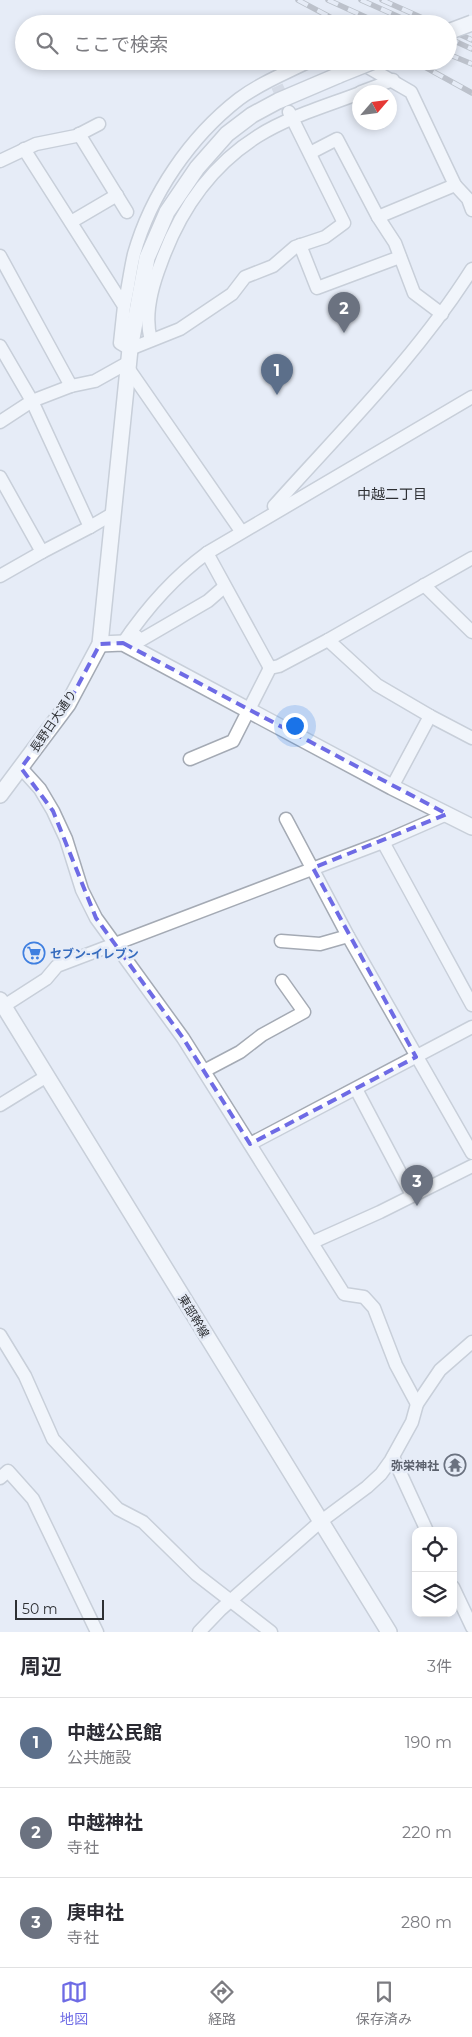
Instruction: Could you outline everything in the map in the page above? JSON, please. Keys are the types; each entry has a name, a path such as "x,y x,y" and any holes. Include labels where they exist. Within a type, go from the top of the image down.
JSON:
{"street":[{"path":"457,29 472,23"},
{"path":"241,532 129,360 120,342 124,306 135,253 151,212 178,163 215,121 240,99 295,70"},
{"path":"224,587 208,601 141,640 127,638 100,644 129,360 147,258 167,212 197,168 227,134 252,115 278,101 352,70"},
{"path":"374,70 411,92 455,185 468,199 472,210"},
{"path":"380,85 393,80"},
{"path":"151,340 148,328 153,287 164,254 181,214 201,186 233,154 259,135 291,116 352,96"},
{"path":"0,422 32,400 71,386 95,381 129,360 151,340 180,329 232,294 245,277 273,266 295,247 326,237 344,223 291,116"},
{"path":"0,161 36,144 79,134 100,124"},
{"path":"79,134 127,212"},
{"path":"310,153 337,139 378,217 395,243 414,293 442,314"},
{"path":"24,149 124,306"},
{"path":"378,217 455,185"},
{"path":"71,222 117,195"},
{"path":"300,245 317,288 400,257"},
{"path":"0,256 71,386"},
{"path":"274,506 418,346 472,269"},
{"path":"0,346 32,400 90,527"},
{"path":"127,638 144,612 191,565 207,552 472,397"},
{"path":"0,477 42,552"},
{"path":"0,576 114,513"},
{"path":"207,552 224,587 228,589 270,668"},
{"path":"190,759 233,740 270,668 278,666 328,640 472,558"},
{"path":"424,585 472,632"},
{"path":"127,638 249,710 392,787 472,827"},
{"path":"328,640 377,685 472,738"},
{"name":"長野日大通り","path":"0,794 68,704 100,644"},
{"path":"392,787 430,716"},
{"path":"21,768 40,789 53,811 66,839 82,890 96,918 183,1038 344,1294 364,1297 374,1308 396,1365 416,1404"},
{"path":"2,1003 46,979 56,966 115,942 383,842 447,814"},
{"path":"286,819 348,936 472,1153"},
{"path":"383,842 472,1005"},
{"path":"281,941 320,944 348,936"},
{"path":"204,1071 216,1066 262,1035 304,1012 282,980"},
{"name":"東部幹線","path":"2,1003 389,1632"},
{"path":"250,1144 472,1027"},
{"path":"0,1105 47,1076"},
{"path":"356,1089 412,1195"},
{"path":"313,1242 472,1166"},
{"path":"0,1335 24,1376 53,1439 118,1509 143,1522 196,1574 272,1632"},
{"path":"199,1632 320,1522 367,1487 381,1474 393,1457 412,1422 416,1404 440,1370 472,1342"},
{"path":"393,1457 425,1527"},
{"path":"0,1478 8,1472 33,1499 97,1632"},
{"path":"457,1595 472,1627"}],"highlighted area":[{"path":"123,643 447,814 313,868 416,1057 250,1144 183,1038 96,918 53,811 21,768 68,704 100,644"}],"tunnel":[{"path":"277,86 289,112"}],"railway":[{"path":"298,0 326,15"},
{"path":"328,0 361,15"},
{"path":"361,0 395,15"},
{"path":"382,0 416,15"},
{"path":"457,33 472,40"},
{"path":"457,42 472,49"},
{"path":"457,58 472,64"},
{"path":"430,70 472,93"}],"place":[{"name":"中越神社","path":"344,333"},
{"name":"中越公民館","path":"277,395"},
{"name":"セブン-イレブン","path":"34,953"},
{"name":"庚申社","path":"417,1206"},
{"name":"弥栄神社","path":"455,1465"}],"district":[{"name":"中越二丁目","path":"392,494"}]}
